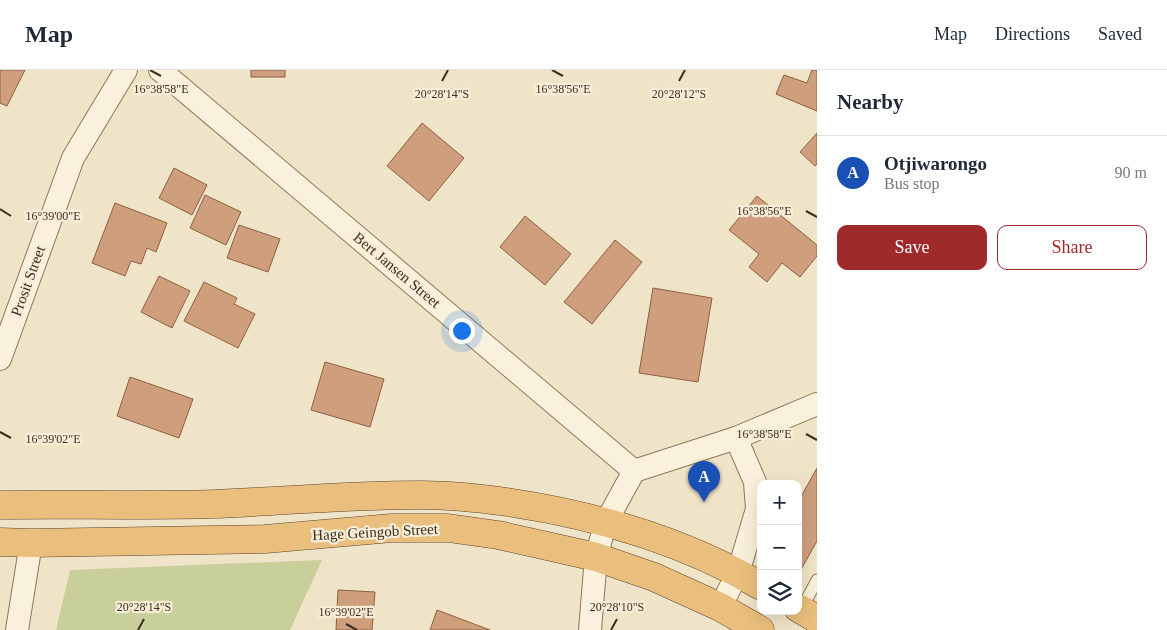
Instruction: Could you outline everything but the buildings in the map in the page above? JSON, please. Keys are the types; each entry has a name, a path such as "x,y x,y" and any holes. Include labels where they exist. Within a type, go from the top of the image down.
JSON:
{"highway":[{"path":"0,505 212,504 422,495 473,497 545,508 606,522 694,553 750,580"},
{"name":"Hage Geingob Street","path":"0,542 265,539 392,528 448,528 498,535 596,557 654,577 720,607 760,630"}],"street":[{"name":"Prosit Street","path":"0,359 73,158 126,70"},
{"name":"Bert Jansen Street","path":"160,70 634,471"},
{"path":"590,630 596,557 606,522 634,471 736,438 817,404"},
{"path":"720,607 750,580 757,509 755,482 736,438"},
{"path":"17,630 31,543"}],"lane":[{"path":"806,612 817,580"}],"green space":[{"path":"322,560 290,630 56,630 70,570"}],"place":[{"name":"Otjiwarongo","path":"704,502"}]}
